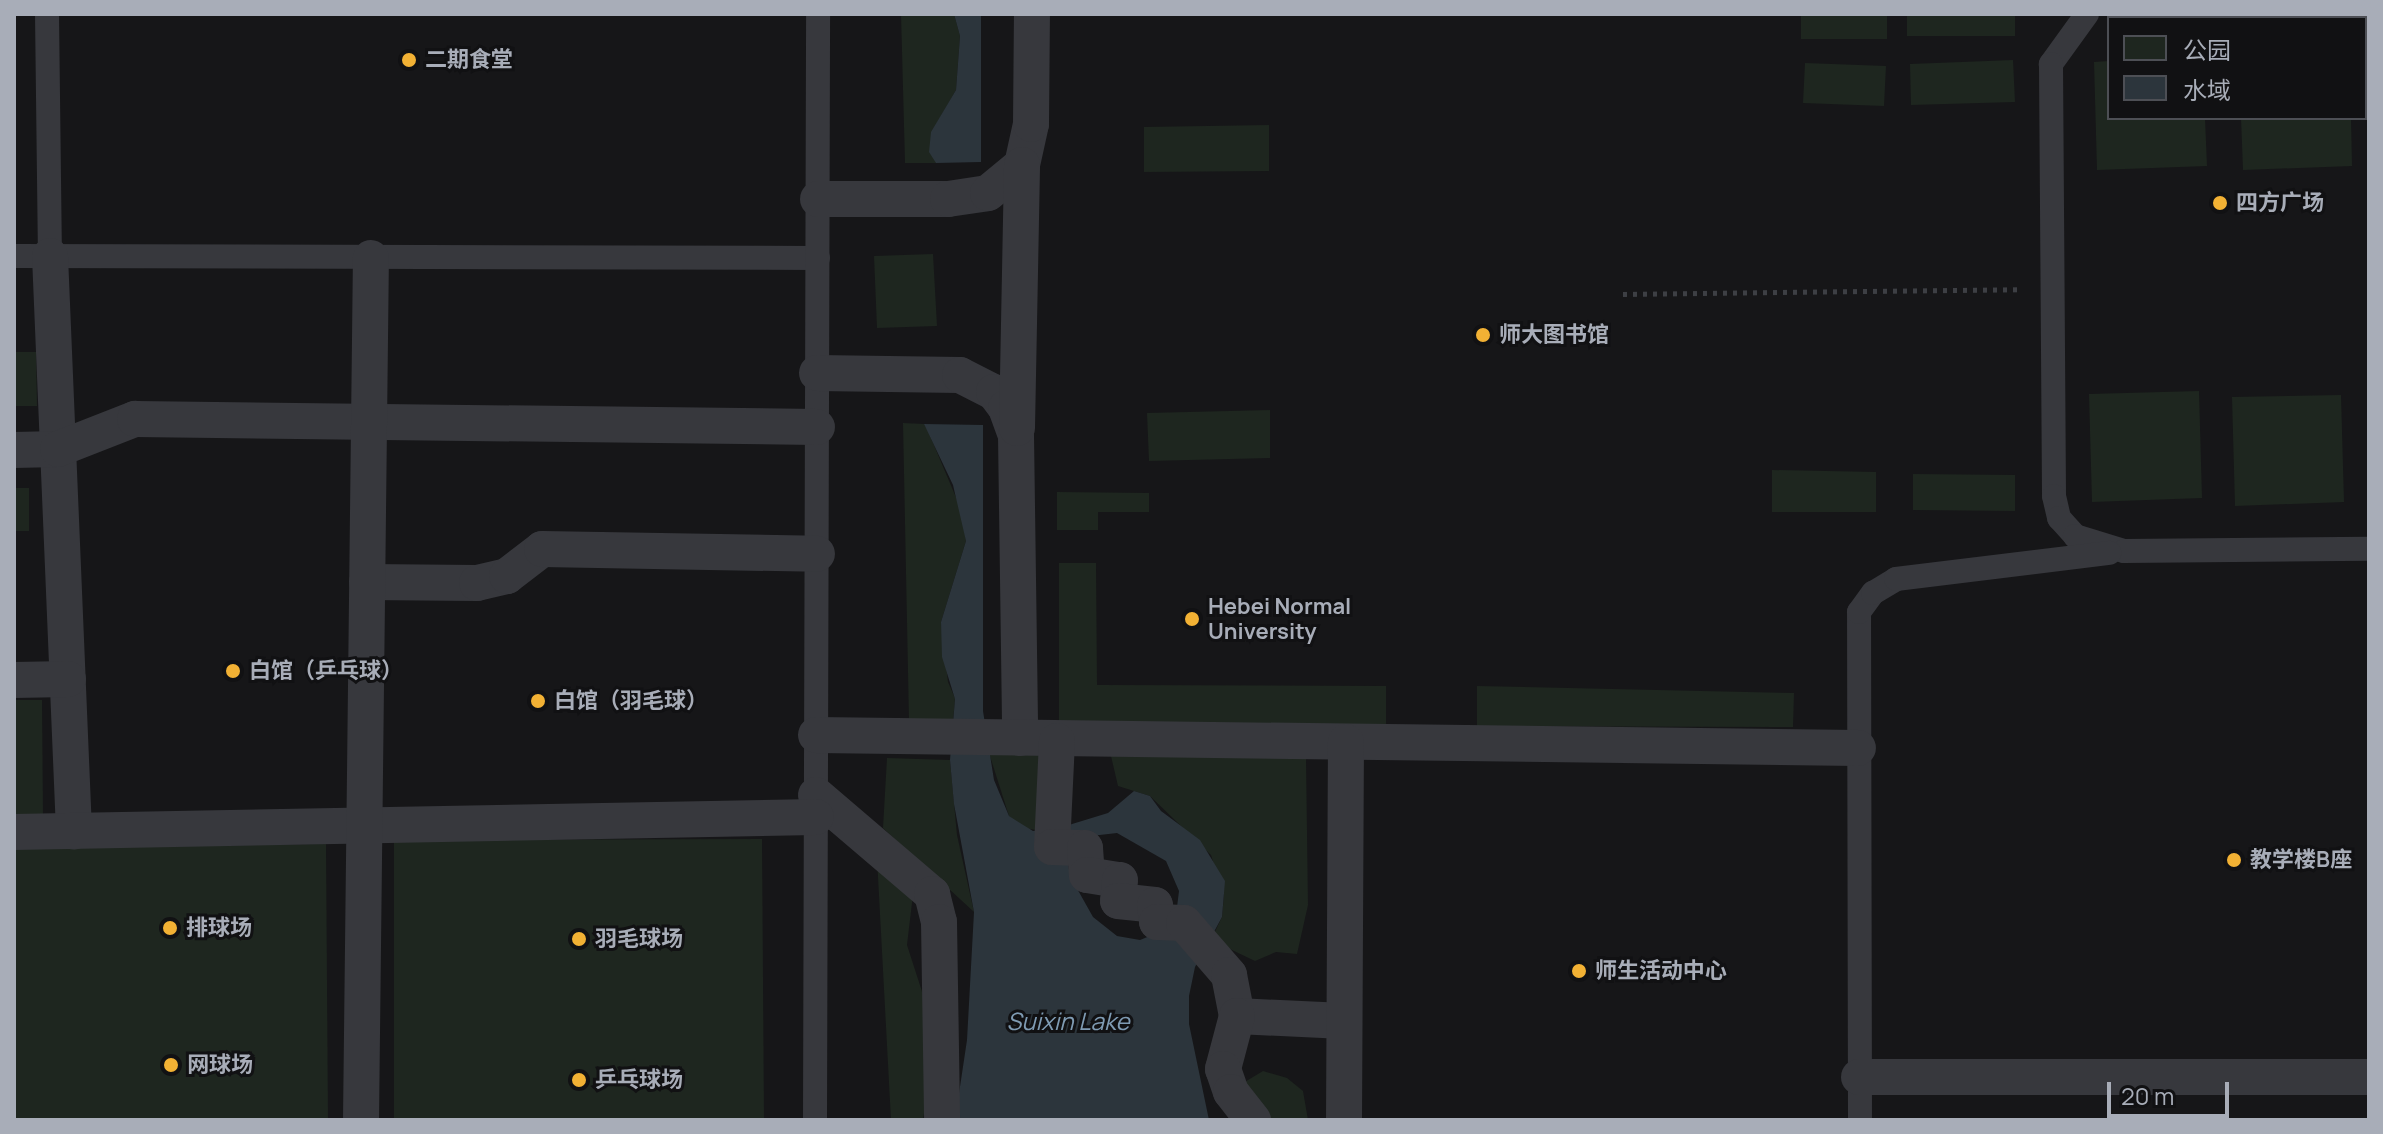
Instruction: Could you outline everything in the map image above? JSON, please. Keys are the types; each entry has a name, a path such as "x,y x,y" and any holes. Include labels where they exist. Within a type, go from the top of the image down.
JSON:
{"street":[{"path":"1007,738 1022,165 1031,124 1032,14"},
{"path":"818,199 988,193 1022,165"},
{"path":"50,256 74,831"},
{"path":"361,1120 371,258"},
{"path":"817,373 975,380 994,392 1016,435"},
{"path":"14,450 58,449 135,419 817,427"},
{"path":"367,582 477,583 507,576 542,549 817,554"},
{"path":"14,680 68,679"},
{"path":"816,735 1057,741 1858,748"},
{"path":"1057,741 1052,847 1085,848 1087,875 1120,880 1118,901 1155,905 1157,922 1184,923 1229,975 1237,1016 1223,1069 1231,1092 1253,1120"},
{"path":"1344,1120 1346,742"},
{"path":"14,832 364,826 816,806 932,894 939,922 942,1120"},
{"path":"1237,1016 1344,1021"},
{"path":"1859,1077 2369,1077"}],"lane":[{"path":"47,14 50,256"},
{"path":"815,1120 818,14"},
{"path":"2087,14 2051,64 2054,496 2059,518 2075,536 2124,551"},
{"path":"14,256 818,258"},
{"path":"1860,1120 1859,612 1873,593 1896,579 1932,572 2124,551 2369,549"}],"path":[{"path":"1623,294 2053,289"}],"green space":[{"path":"901,14 954,14 960,36 956,90 934,128 936,163 905,163"},
{"path":"1801,14 1887,14 1887,39 1801,39"},
{"path":"1907,14 2015,14 2015,36 1907,36"},
{"path":"2013,60 2015,102 1911,105 1910,64"},
{"path":"2107,61 2107,120 2205,120 2207,166 2097,170 2094,62"},
{"path":"1805,63 1886,66 1884,106 1803,103"},
{"path":"2241,120 2351,120 2352,166 2243,170"},
{"path":"1269,125 1269,171 1144,172 1144,127"},
{"path":"933,254 937,326 877,328 874,256"},
{"path":"14,352 36,352 37,406 14,406"},
{"path":"2199,391 2202,498 2092,502 2089,394"},
{"path":"2341,395 2344,502 2235,506 2232,397"},
{"path":"1270,410 1270,458 1149,461 1147,413"},
{"path":"903,423 924,424 963,514 966,541 941,622 948,682 955,698 953,723 909,721"},
{"path":"1772,470 1876,472 1876,512 1772,512"},
{"path":"1913,474 2015,475 2015,511 1913,510"},
{"path":"14,488 29,488 29,531 14,531"},
{"path":"1057,492 1149,493 1149,512 1098,512 1098,530 1057,530"},
{"path":"1059,563 1096,563 1097,685 1386,686 1386,726 1059,724"},
{"path":"1477,686 1794,693 1793,727 1477,726"},
{"path":"14,700 42,700 43,816 14,816"},
{"path":"989,753 1065,755 1045,831 1022,828 1009,816"},
{"path":"1111,756 1306,758 1308,905 1297,954 1276,952 1255,961 1211,940 1222,917 1224,895 1211,855 1150,796 1118,786"},
{"path":"887,758 950,760 957,835 974,912 883,828"},
{"name":"羽毛球场","path":"762,839 764,1120 394,1120 394,840"},
{"path":"326,844 328,1120 14,1120 14,848"},
{"path":"877,858 914,886 907,945 927,1007 929,1080 923,1120 891,1120"},
{"path":"1263,1071 1287,1078 1303,1091 1308,1120 1264,1120 1238,1086"}],"water":[{"path":"954,14 981,14 981,162 936,163 929,152 931,132 956,90 960,36"},
{"name":"Suixin Lake","path":"924,424 983,425 983,711 994,780 1009,816 1033,831 1059,828 1108,813 1134,791 1150,796 1161,811 1200,840 1225,881 1222,917 1195,967 1189,996 1189,1024 1209,1120 955,1120 967,1040 974,912 954,804 950,760 955,699 942,657 941,622 966,541 953,485","holes":["1117,833 1166,861 1179,891 1177,907 1162,931 1140,940 1117,936 1093,917 1070,876 1068,864 1091,836"]}],"place":[{"name":"二期食堂","path":"409,60"},
{"name":"四方广场","path":"2220,203"},
{"name":"师大图书馆","path":"1483,335"},
{"name":"Hebei Normal University","path":"1192,619"},
{"name":"白馆（乒乓球）","path":"233,671"},
{"name":"白馆（羽毛球）","path":"538,701"},
{"name":"教学楼B座","path":"2234,860"},
{"name":"排球场","path":"170,928"},
{"name":"羽毛球场","path":"579,939"},
{"name":"师生活动中心","path":"1579,971"},
{"name":"网球场","path":"171,1065"},
{"name":"乒乓球场","path":"579,1080"}]}
